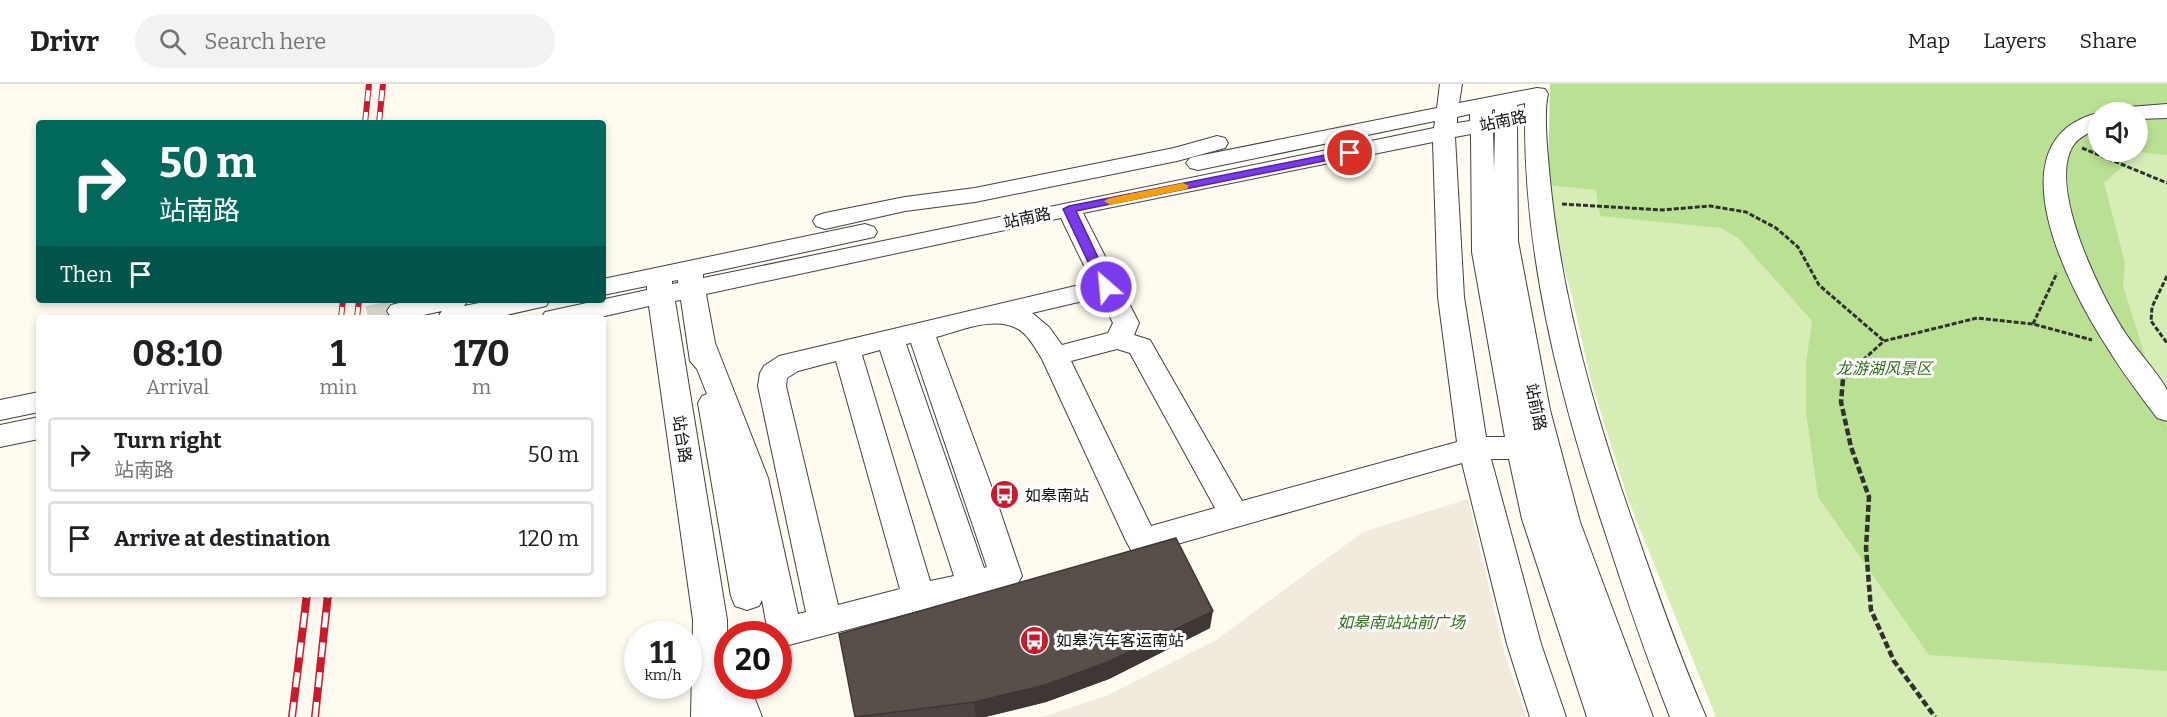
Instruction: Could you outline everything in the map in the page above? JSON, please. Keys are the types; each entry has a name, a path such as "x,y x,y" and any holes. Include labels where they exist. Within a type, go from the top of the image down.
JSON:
{"street":[{"path":"1548,717 1524,644 1473,449 1451,297 1447,115 1494,107 1536,106 1541,204 1561,332 1592,452 1665,663 1688,717"},
{"name":"站南路","path":"606,302 690,279 1447,115 1494,107 1536,106"},
{"name":"站前路","path":"1494,107 1485,252 1538,519 1605,717"},
{"name":"站前路","path":"1494,107 1506,241 1536,410 1564,522 1635,717"},
{"path":"2148,112 2167,111"},
{"name":"站南路","path":"690,279 1072,218 1447,115"},
{"path":"2088,125 2065,140 2058,151 2054,175 2058,211 2084,283 2122,348 2167,411"},
{"path":"1072,218 1126,323 1119,339"},
{"path":"606,271 659,286"},
{"path":"606,325 659,286 690,279 747,596"},
{"name":"站南路","path":"606,286 659,286"},
{"name":"站台路","path":"659,286 710,620 709,717"},
{"path":"825,622 772,386 774,374 789,363 846,348 1106,287"},
{"path":"400,311 440,303"},
{"path":"464,315 522,303"},
{"name":"站南路","path":"564,315 603,303"},
{"path":"994,314 1024,320 1039,333 1055,356 1142,541 1473,449 1522,447"},
{"path":"701,343 753,478 785,632 1006,576 981,499 905,335"},
{"path":"1055,356 1119,339 1140,347 1234,515"},
{"path":"846,348 919,599"},
{"path":"0,393 36,386"},
{"path":"0,410 36,403"},
{"path":"0,436 36,429"},
{"path":"0,454 36,447"},
{"name":"站台路","path":"710,620 714,631"},
{"path":"738,699 744,717"}],"path":[{"path":"2065,140 2167,183"},
{"path":"1541,204 1662,210 1710,206 1746,212 1776,228 1798,247 1819,285 1884,340"},
{"path":"2033,324 2071,245"},
{"path":"2167,276 2154,301 2151,314 2151,321 2167,343"},
{"path":"1935,717 1894,661 1871,610 1866,548 1869,497 1851,447 1841,402 1843,379 1884,340 1977,318 2033,324 2122,348"}],"green space":[{"name":"龙游湖风景区","path":"1550,84 2167,84 2167,717 1716,717 1629,502 1591,381 1572,296 1550,219"},
{"name":"龙游湖风景区","path":"1550,84 2167,84 2167,155 2148,153 2148,102 2088,102 2088,162 2128,162 2104,183 2125,263 2123,286 2167,427 2167,671 1929,655 1818,497 1806,411 1806,364 1812,321 1738,238 1721,228 1600,216 1596,190 1548,185"}],"shaded area":[{"name":"如皋南站站前广场","path":"1468,499 1506,659 1527,717 1042,717 1106,696 1216,640 1363,532"}],"building":[{"name":"如皋汽车客运南站","path":"1176,538 1213,611 1110,661 1045,685 974,702 855,717 839,634"}],"tunnel":[{"path":"382,315 400,311"}],"railway":[{"path":"365,120 369,84"},
{"path":"379,120 383,84"},
{"path":"341,315 343,303"},
{"path":"357,315 359,303"},
{"path":"292,717 307,597"},
{"path":"315,717 328,597"}],"slow traffic":[{"path":"1110,201 1183,186"}],"place":[{"name":"如皋南站","path":"1004,495"},
{"name":"如皋汽车客运南站","path":"1035,640"}],"route":[{"path":"1106,287 1069,209 1350,153"}]}
